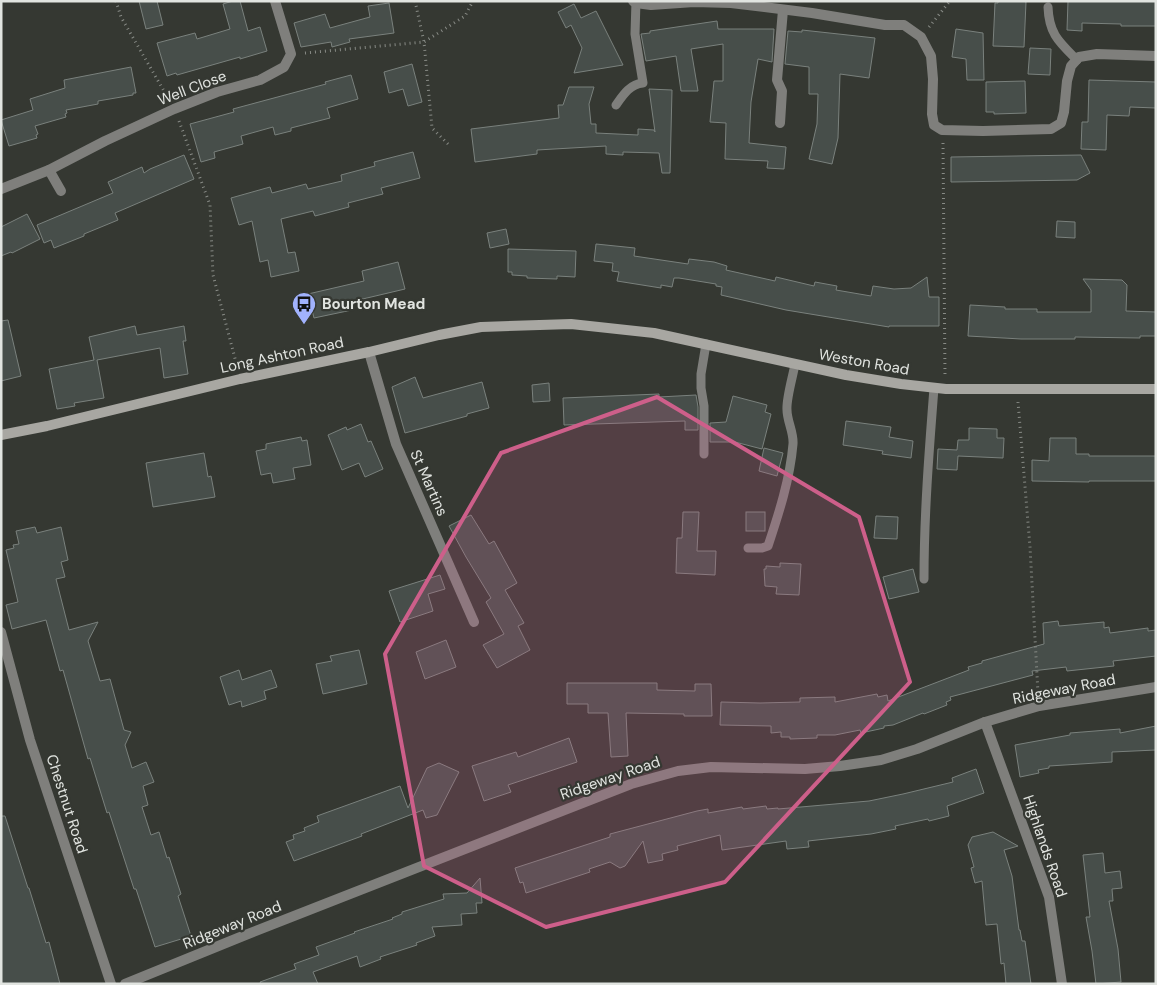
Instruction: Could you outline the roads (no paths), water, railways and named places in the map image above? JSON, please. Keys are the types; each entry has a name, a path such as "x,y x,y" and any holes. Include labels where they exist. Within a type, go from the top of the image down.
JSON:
{"street":[{"name":"Well Close","path":"1,189 49,170 105,141 174,109 217,92 260,80 284,67 291,54 275,1"},
{"path":"635,2 651,5 731,2 885,25 904,25 921,37 930,56 934,79 932,114 934,125 942,130 1051,129 1061,122 1071,66 1079,57 1097,54 1156,56"},
{"path":"780,123 782,90 776,80 783,10"},
{"path":"49,170 61,191"},
{"name":"Weston Road","path":"571,324 654,333 846,375 934,388 1156,390"},
{"name":"Long Ashton Road","path":"1,435 439,335 481,327 571,324"},
{"name":"St Martins","path":"368,352 396,444 474,622"},
{"name":"Chestnut Road","path":"1,632 30,740 110,984"},
{"name":"Ridgeway Road","path":"125,984 631,784 678,771 711,767 805,769 881,760 917,749 985,722 1039,706 1156,687"},
{"name":"Highlands Road","path":"985,722 1049,898 1062,984"}],"lane":[{"path":"616,105 625,92 637,83 643,82 635,34 635,2"},
{"path":"1048,7 1048,21 1058,41 1077,60"},
{"path":"704,454 704,406 701,374 706,344"},
{"path":"748,548 768,546 780,511 791,464 794,441 786,408 796,364"},
{"path":"924,579 925,522 934,388"}],"place":[{"name":"Bourton Mead","path":"304,325"}]}
